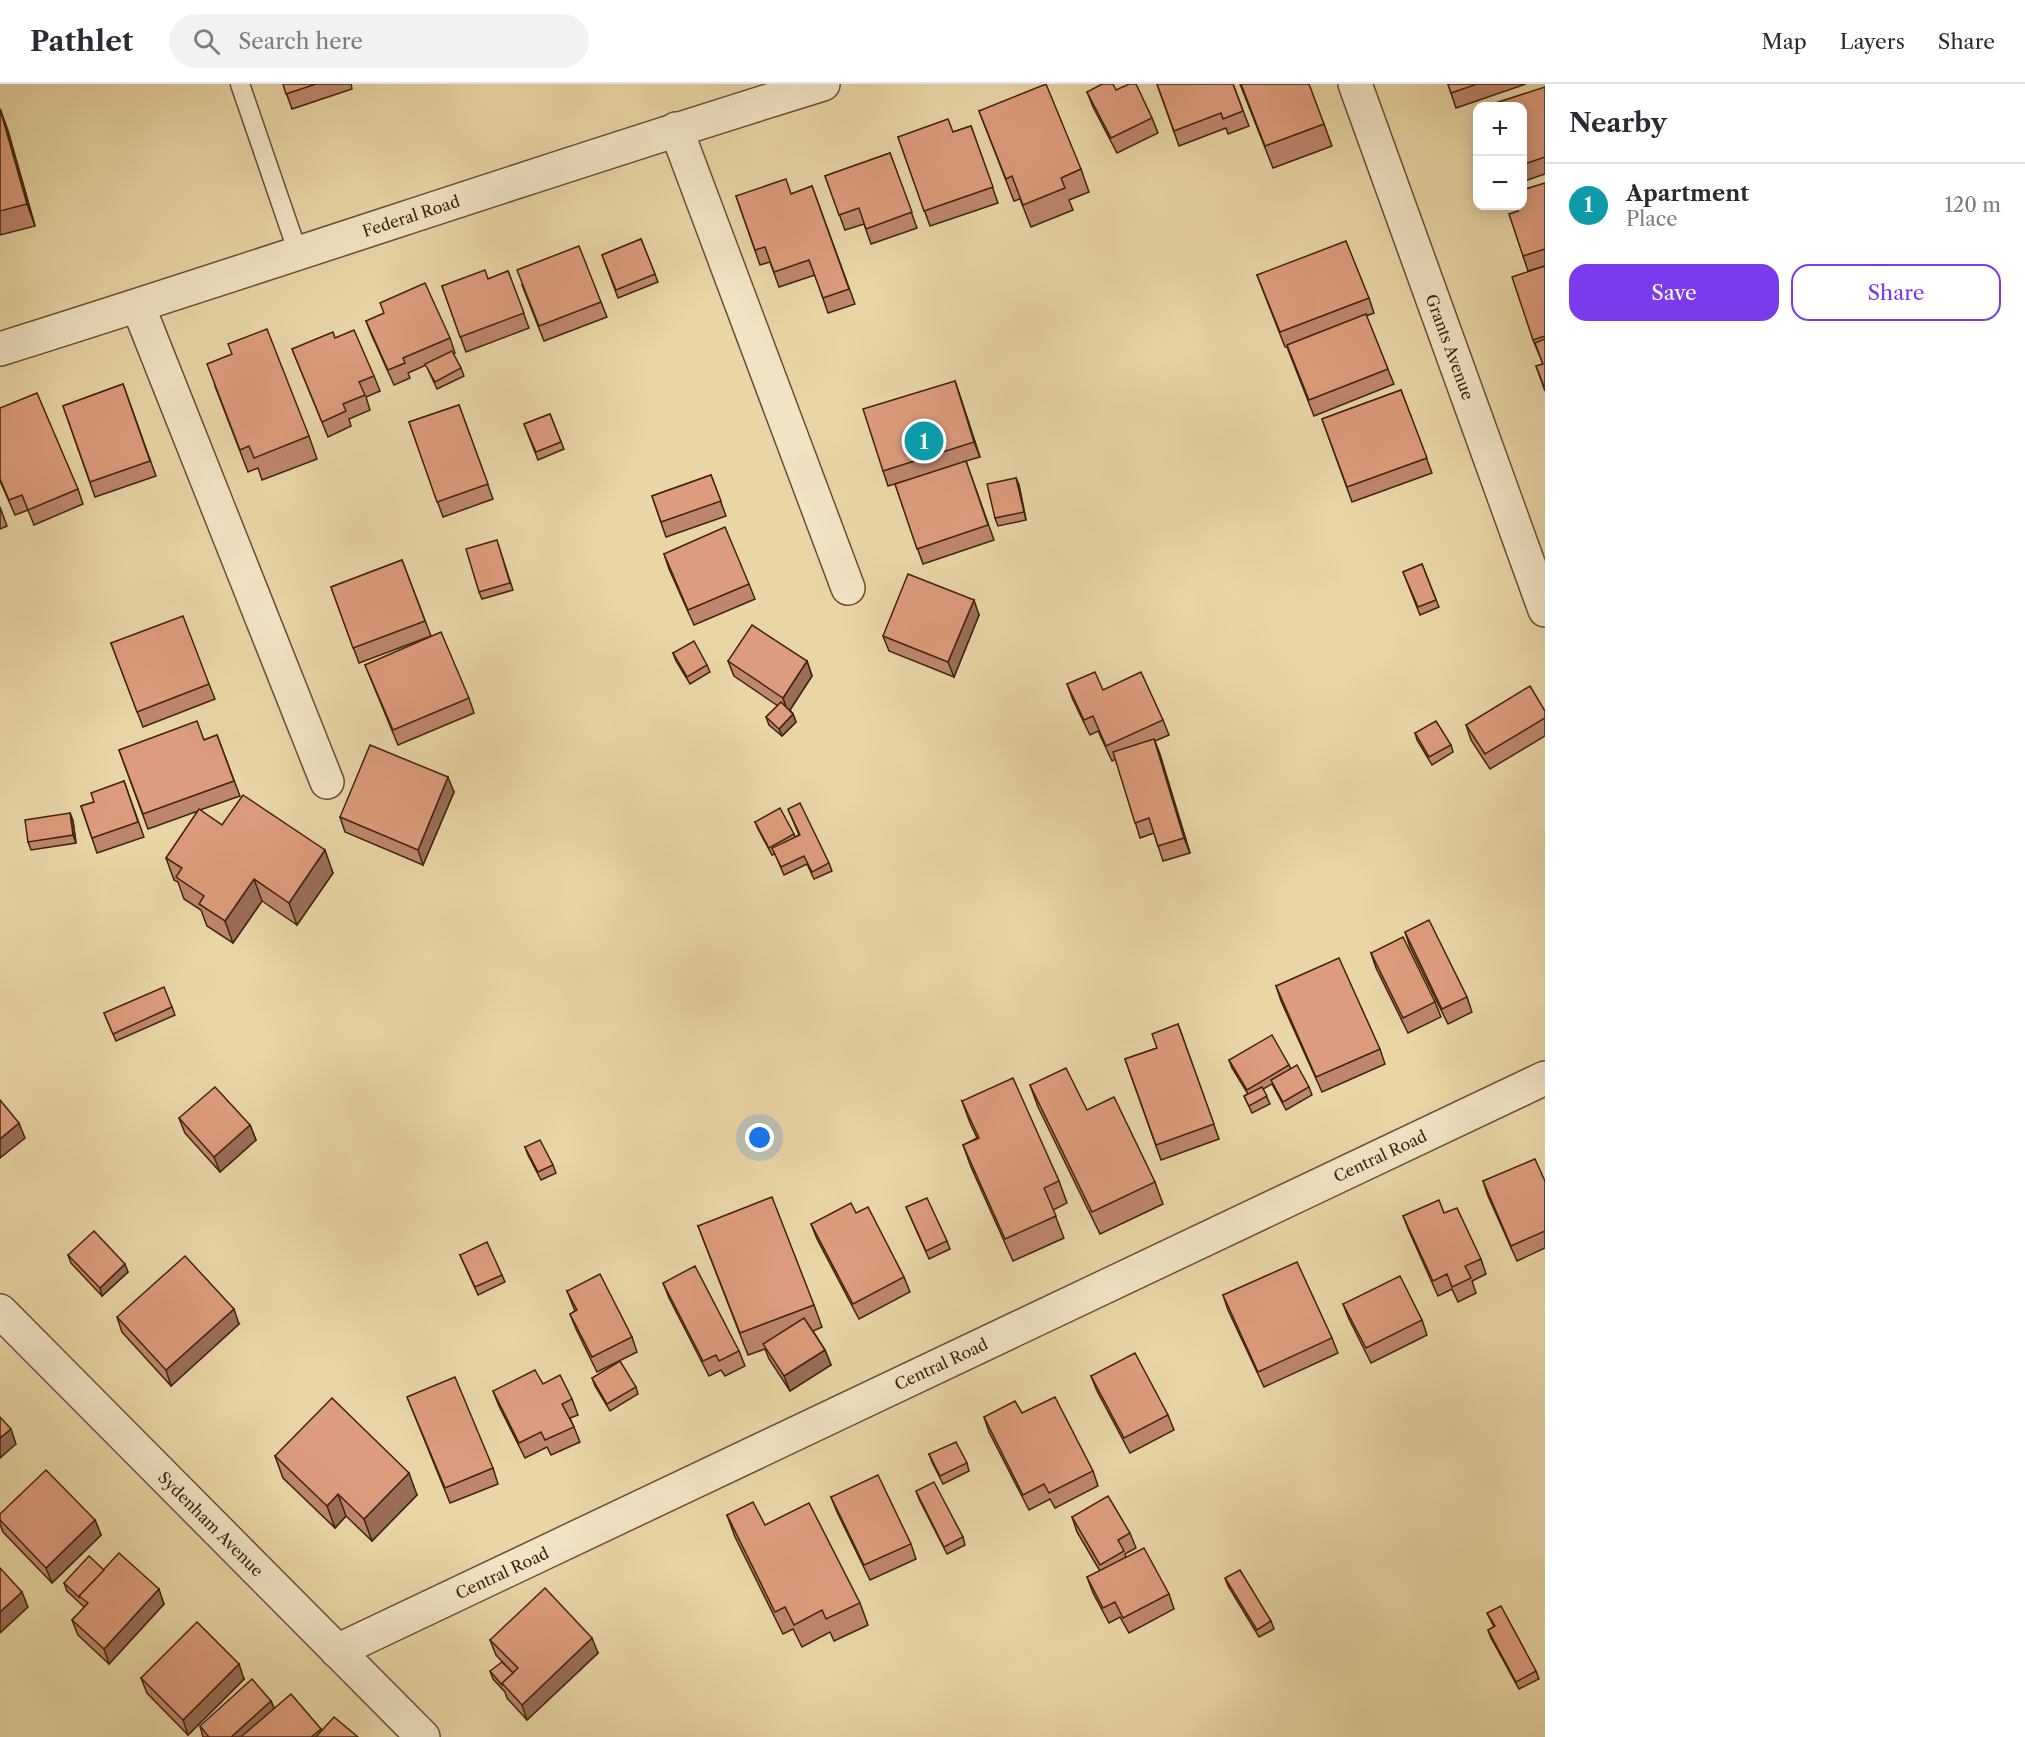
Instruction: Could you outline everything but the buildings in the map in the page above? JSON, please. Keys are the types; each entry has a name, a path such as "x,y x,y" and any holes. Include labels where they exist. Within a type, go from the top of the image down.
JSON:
{"street":[{"name":"Federal Road","path":"0,349 138,306 676,129 823,84"},
{"name":"Grants Avenue","path":"1355,84 1545,610"},
{"path":"676,129 848,588"},
{"path":"138,306 327,782"},
{"name":"Central Road","path":"337,1651 1545,1078"},
{"name":"Sydenham Avenue","path":"0,1311 423,1737"}],"lane":[{"path":"240,84 298,253"}],"place":[{"name":"Apartment","path":"924,441"}]}
